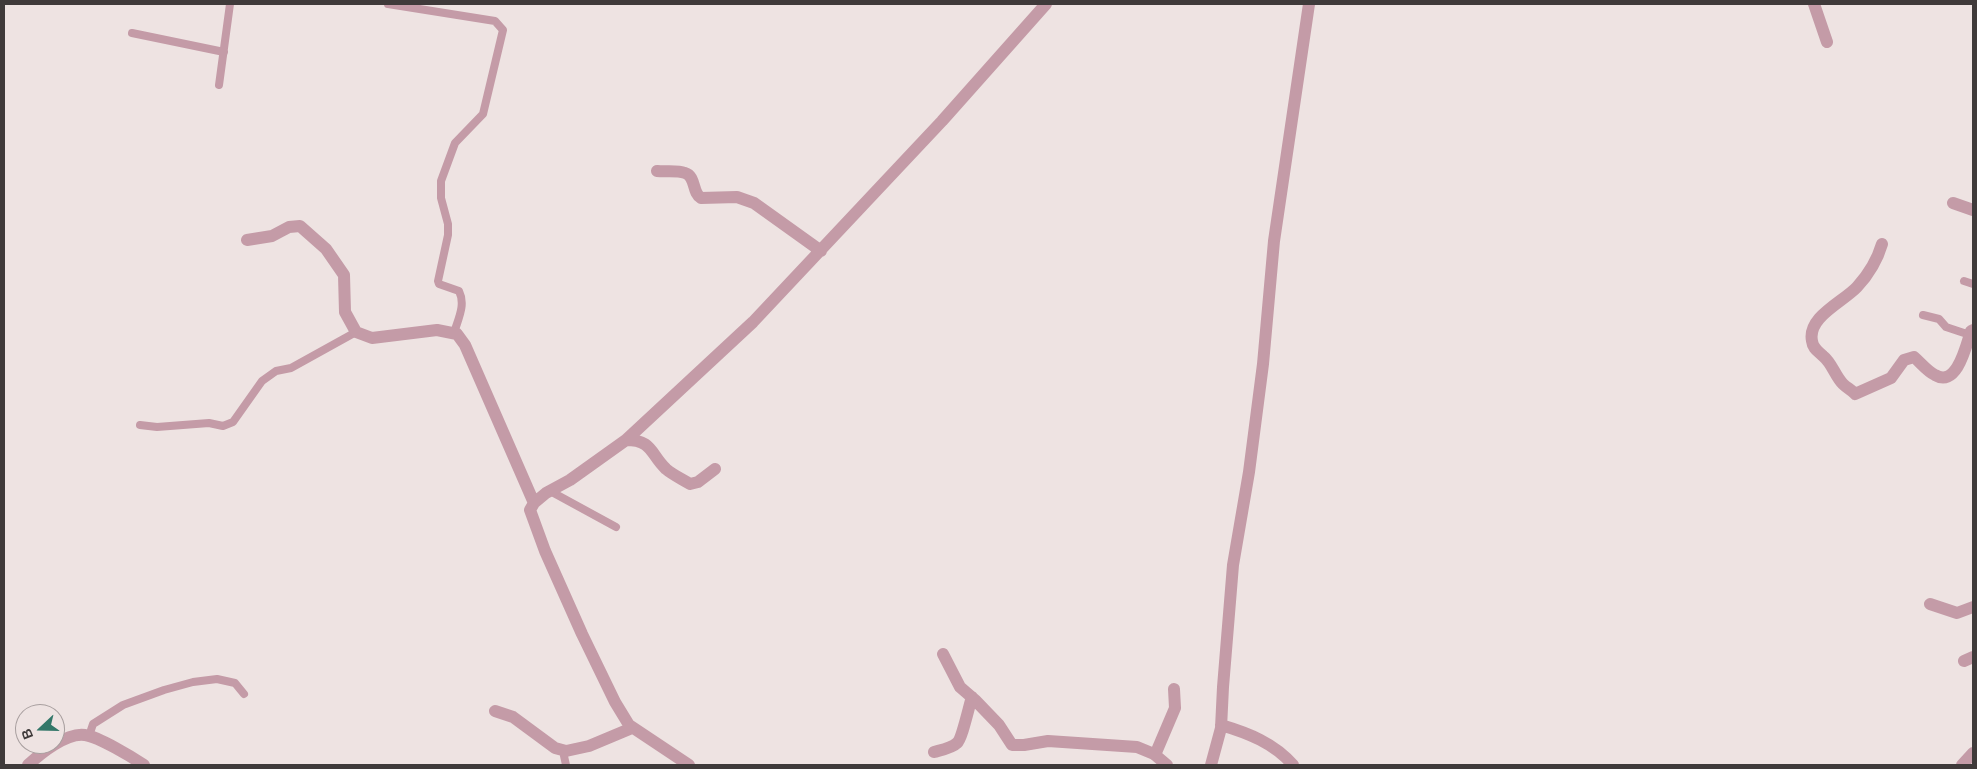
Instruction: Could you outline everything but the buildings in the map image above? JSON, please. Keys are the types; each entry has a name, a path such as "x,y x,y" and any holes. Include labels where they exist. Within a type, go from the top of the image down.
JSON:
{"street":[{"path":"688,765 632,728 614,702 545,550 530,510 534,503 550,491 570,480 626,440 753,322 942,121 1046,4"},
{"path":"1211,765 1221,725 1222,687 1233,565 1263,364 1274,241 1309,4"},
{"path":"1814,4 1827,42"},
{"path":"657,171 686,172 690,176 696,195 701,198 737,198 754,203 821,251"},
{"path":"1953,202 1973,210"},
{"path":"248,240 272,236 289,227 300,226 326,249 344,275 345,312 356,332 372,338 437,330 457,334 465,346 534,503"},
{"path":"1882,244 1877,261 1868,274 1855,289 1828,310 1811,330 1812,341 1816,351 1824,356 1843,384 1855,394 1891,378 1904,360 1914,357 1935,376 1946,378 1951,376 1957,367 1971,333"},
{"path":"626,440 638,440 648,446 666,468 690,484 698,482 715,469"},
{"path":"1930,604 1957,613 1973,607"},
{"path":"943,654 960,687 998,725 1012,745 1024,745 1048,740 1107,743 1137,747 1155,755 1167,765"},
{"path":"1155,755 1175,708 1174,689"},
{"path":"934,752 957,743 962,734 972,697"},
{"path":"495,711 512,717 555,748 566,751 589,746 632,728"},
{"path":"1221,725 1260,739 1283,754 1293,765"},
{"path":"28,765 60,741 84,734 144,765"},
{"path":"1962,765 1973,753"}],"lane":[{"path":"219,85 230,4"},
{"path":"388,4 495,21 503,30 483,114 455,143 441,181 441,198 448,224 448,234 438,281 439,284 459,291 462,298 462,308 454,333"},
{"path":"132,33 224,52"},
{"path":"1964,281 1973,284"},
{"path":"1923,316 1939,320 1946,328 1971,333"},
{"path":"140,425 157,427 209,423 223,426 233,422 262,381 276,371 291,368 356,332"},
{"path":"550,491 616,527"},
{"path":"89,736 93,724 123,705 178,686 193,682 217,680 235,683 244,694"},
{"path":"566,751 564,756 566,765"}]}
